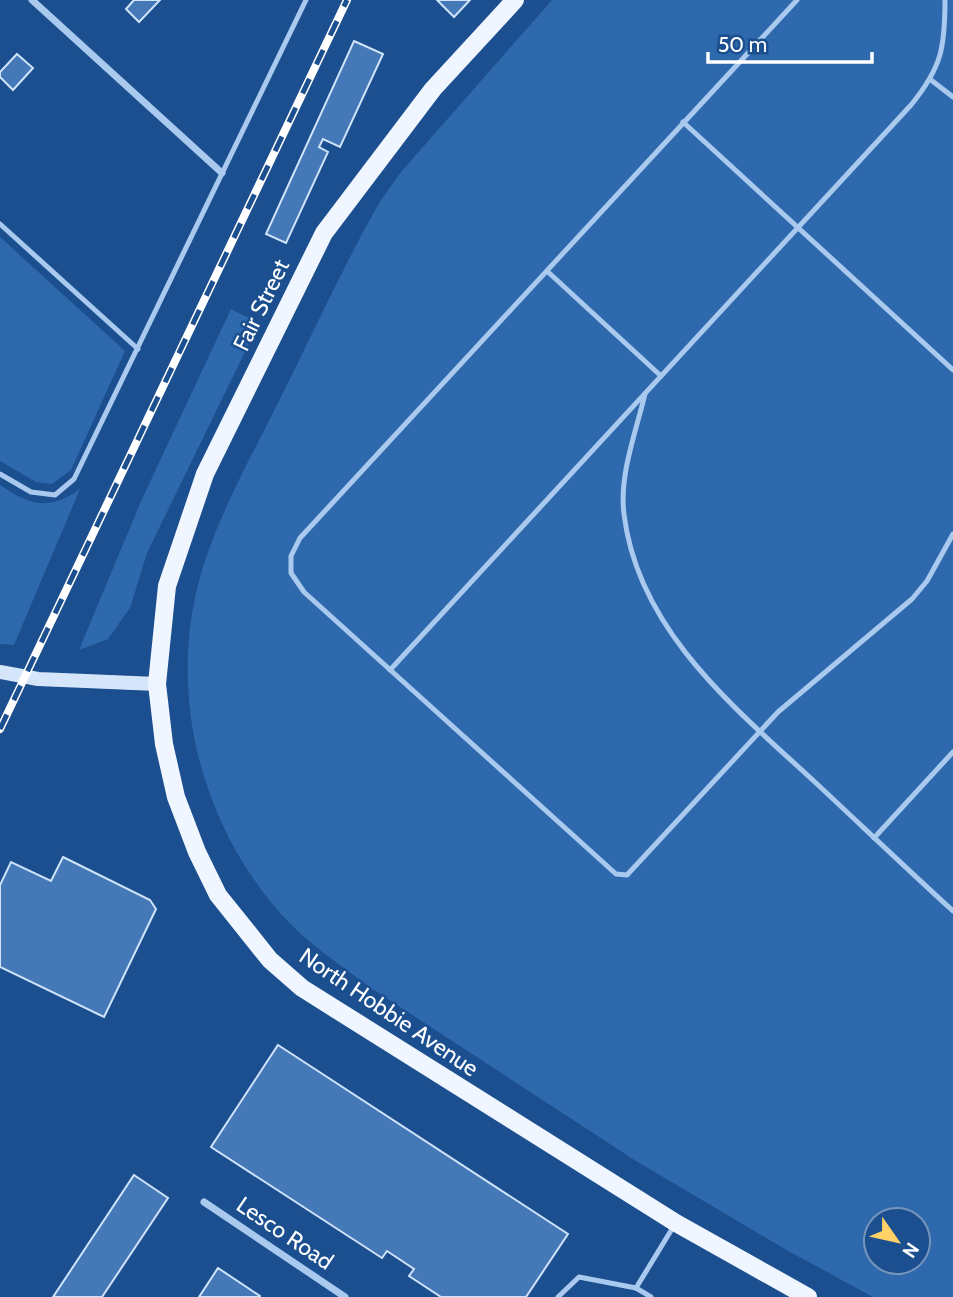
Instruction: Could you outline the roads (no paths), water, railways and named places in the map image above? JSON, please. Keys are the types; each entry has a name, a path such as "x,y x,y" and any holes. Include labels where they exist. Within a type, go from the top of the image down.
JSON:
{"main road":[{"name":"Fair Street","path":"157,684 167,586 205,474 324,233 433,89 515,0"},
{"path":"0,672 38,680 157,684"},
{"name":"North Hobbie Avenue","path":"157,684 164,744 176,797 197,852 218,895 270,960 302,988 340,1013 676,1223 808,1297"}],"street":[{"path":"32,0 222,173"},
{"name":"Lesco Road","path":"204,1202 345,1297"}],"lane":[{"path":"0,474 31,492 55,495 74,480 306,0"},
{"path":"797,0 300,538 291,556 291,573 304,592 616,874 627,875 778,712 912,599 928,582 953,534"},
{"path":"390,670 931,80 944,41 945,0"},
{"path":"931,80 953,97"},
{"path":"684,122 953,370"},
{"path":"0,224 138,349"},
{"path":"547,271 661,376"},
{"path":"646,393 623,491 624,515 646,590 673,637 691,663 760,732 953,911"},
{"path":"874,838 953,752"},
{"path":"636,1288 676,1223"},
{"path":"558,1297 579,1277 636,1288 651,1297"}],"railway":[{"path":"0,729 347,0"}]}
